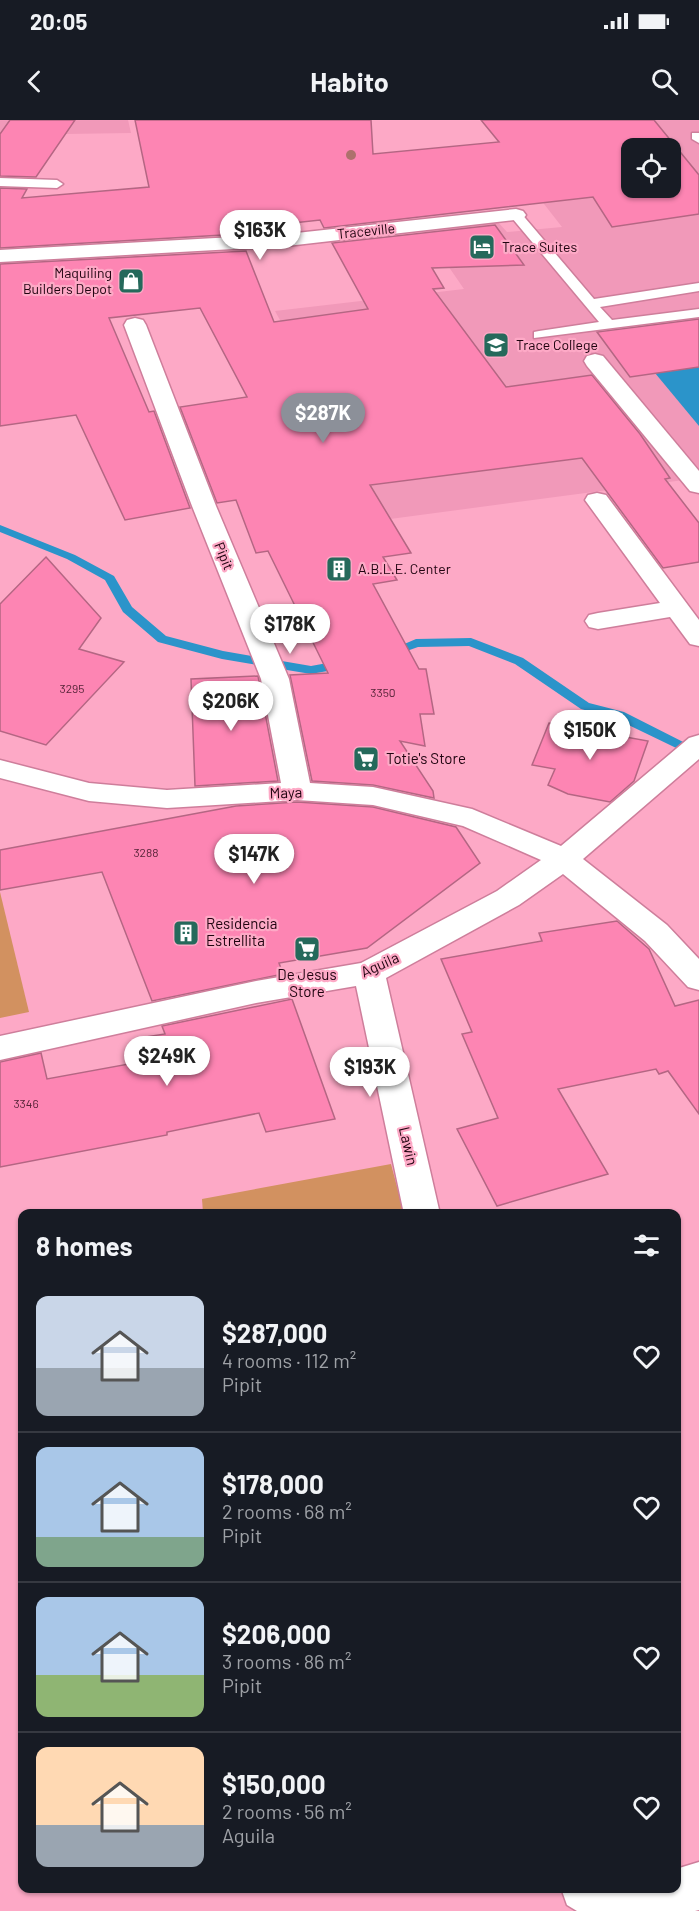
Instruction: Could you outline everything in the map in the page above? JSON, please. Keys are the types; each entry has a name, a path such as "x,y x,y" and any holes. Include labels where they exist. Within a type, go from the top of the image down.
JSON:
{"street":[{"name":"Traceville","path":"0,256 286,240 516,215"},
{"name":"Pipit","path":"135,325 204,506 275,679 297,791"},
{"path":"595,361 699,486"},
{"path":"597,500 699,638"},
{"path":"598,621 675,608"},
{"name":"Aguila","path":"0,1048 256,993 369,973 508,898 564,859 693,750"},
{"name":"Maya","path":"0,769 89,792 167,799 297,791 373,796 472,818 564,859"},
{"path":"564,859 656,933 699,979"},
{"name":"Lawin","path":"369,973 421,1209"},
{"path":"681,1892 699,1886"},
{"path":"592,1893 670,1895 676,1893"}],"lane":[{"path":"0,182 57,184"},
{"path":"516,215 608,325"},
{"path":"591,304 699,287"},
{"path":"539,335 699,313"}],"shaded area":[{"path":"0,120 128,120 131,133 0,135"},
{"name":"Trace College","path":"655,120 699,120 699,478 390,519 275,311 464,289 422,228 496,220 507,232 562,227 537,195 559,130"},
{"path":"0,892 29,1012 0,1018"},
{"path":"391,1164 403,1209 203,1209 202,1199"}],"water":[{"path":"699,366 699,426 655,373"}],"building":[{"path":"10,120 75,120 36,177 0,176 0,134"},
{"path":"135,120 371,120 373,154 499,142 481,120 654,120 669,138 621,138 621,198 681,198 681,153 699,175 699,214 612,227 593,197 324,228 320,220 238,229 240,234 0,248 0,188 27,189 22,198 149,187"},
{"path":"495,225 524,265 432,268 444,288 433,289 506,387 592,375 640,434 670,478 665,479 699,523 699,562 663,568 582,458 370,485 411,553 383,557 397,580 373,584 419,669 426,669 434,714 420,714 425,746 400,741 433,791 434,798 373,785 312,781 290,675 328,673 268,551 256,553 236,500 217,503 180,407 247,397 200,308 109,318 149,412 154,411 190,508 125,520 76,415 0,426 0,264 246,251 274,322 368,309 332,243"},
{"path":"699,319 699,367 630,377 597,332"},
{"path":"46,557 101,618 79,649 124,662 46,745 0,731 0,604"},
{"path":"258,676 278,781 195,786 191,679"},
{"path":"549,723 648,741 634,781 610,802 568,794 548,785 555,769 532,765"},
{"path":"297,802 373,807 456,827 480,863 367,948 279,963 283,974 152,1001 102,872 0,890 0,850 236,806"},
{"path":"617,921 649,949 675,1006 699,1000 699,1114 668,1071 659,1074 656,1069 558,1089 608,1174 497,1206 457,1129 498,1118 462,1034 472,1032 441,959 542,941 539,933"},
{"path":"292,999 335,1119 266,1132 259,1113 167,1132 167,1135 0,1167 0,1062 41,1053 47,1079 151,1060 145,1037 165,1034 162,1026"}],"waterway":[{"path":"0,528 71,557 110,578 127,609 162,639 222,655 311,670 344,664"},
{"path":"387,654 416,643 471,642 519,661 585,706 619,715 699,755"}],"place":[{"name":"Trace Suites","path":"482,247"},
{"name":"Maquiling Builders Depot","path":"131,281"},
{"name":"Trace College","path":"496,345"},
{"name":"A.B.L.E. Center","path":"339,569"},
{"name":"Totie's Store","path":"366,759"},
{"name":"Residencia Estrellita","path":"186,933"},
{"name":"De Jesus Store","path":"307,949"}]}
